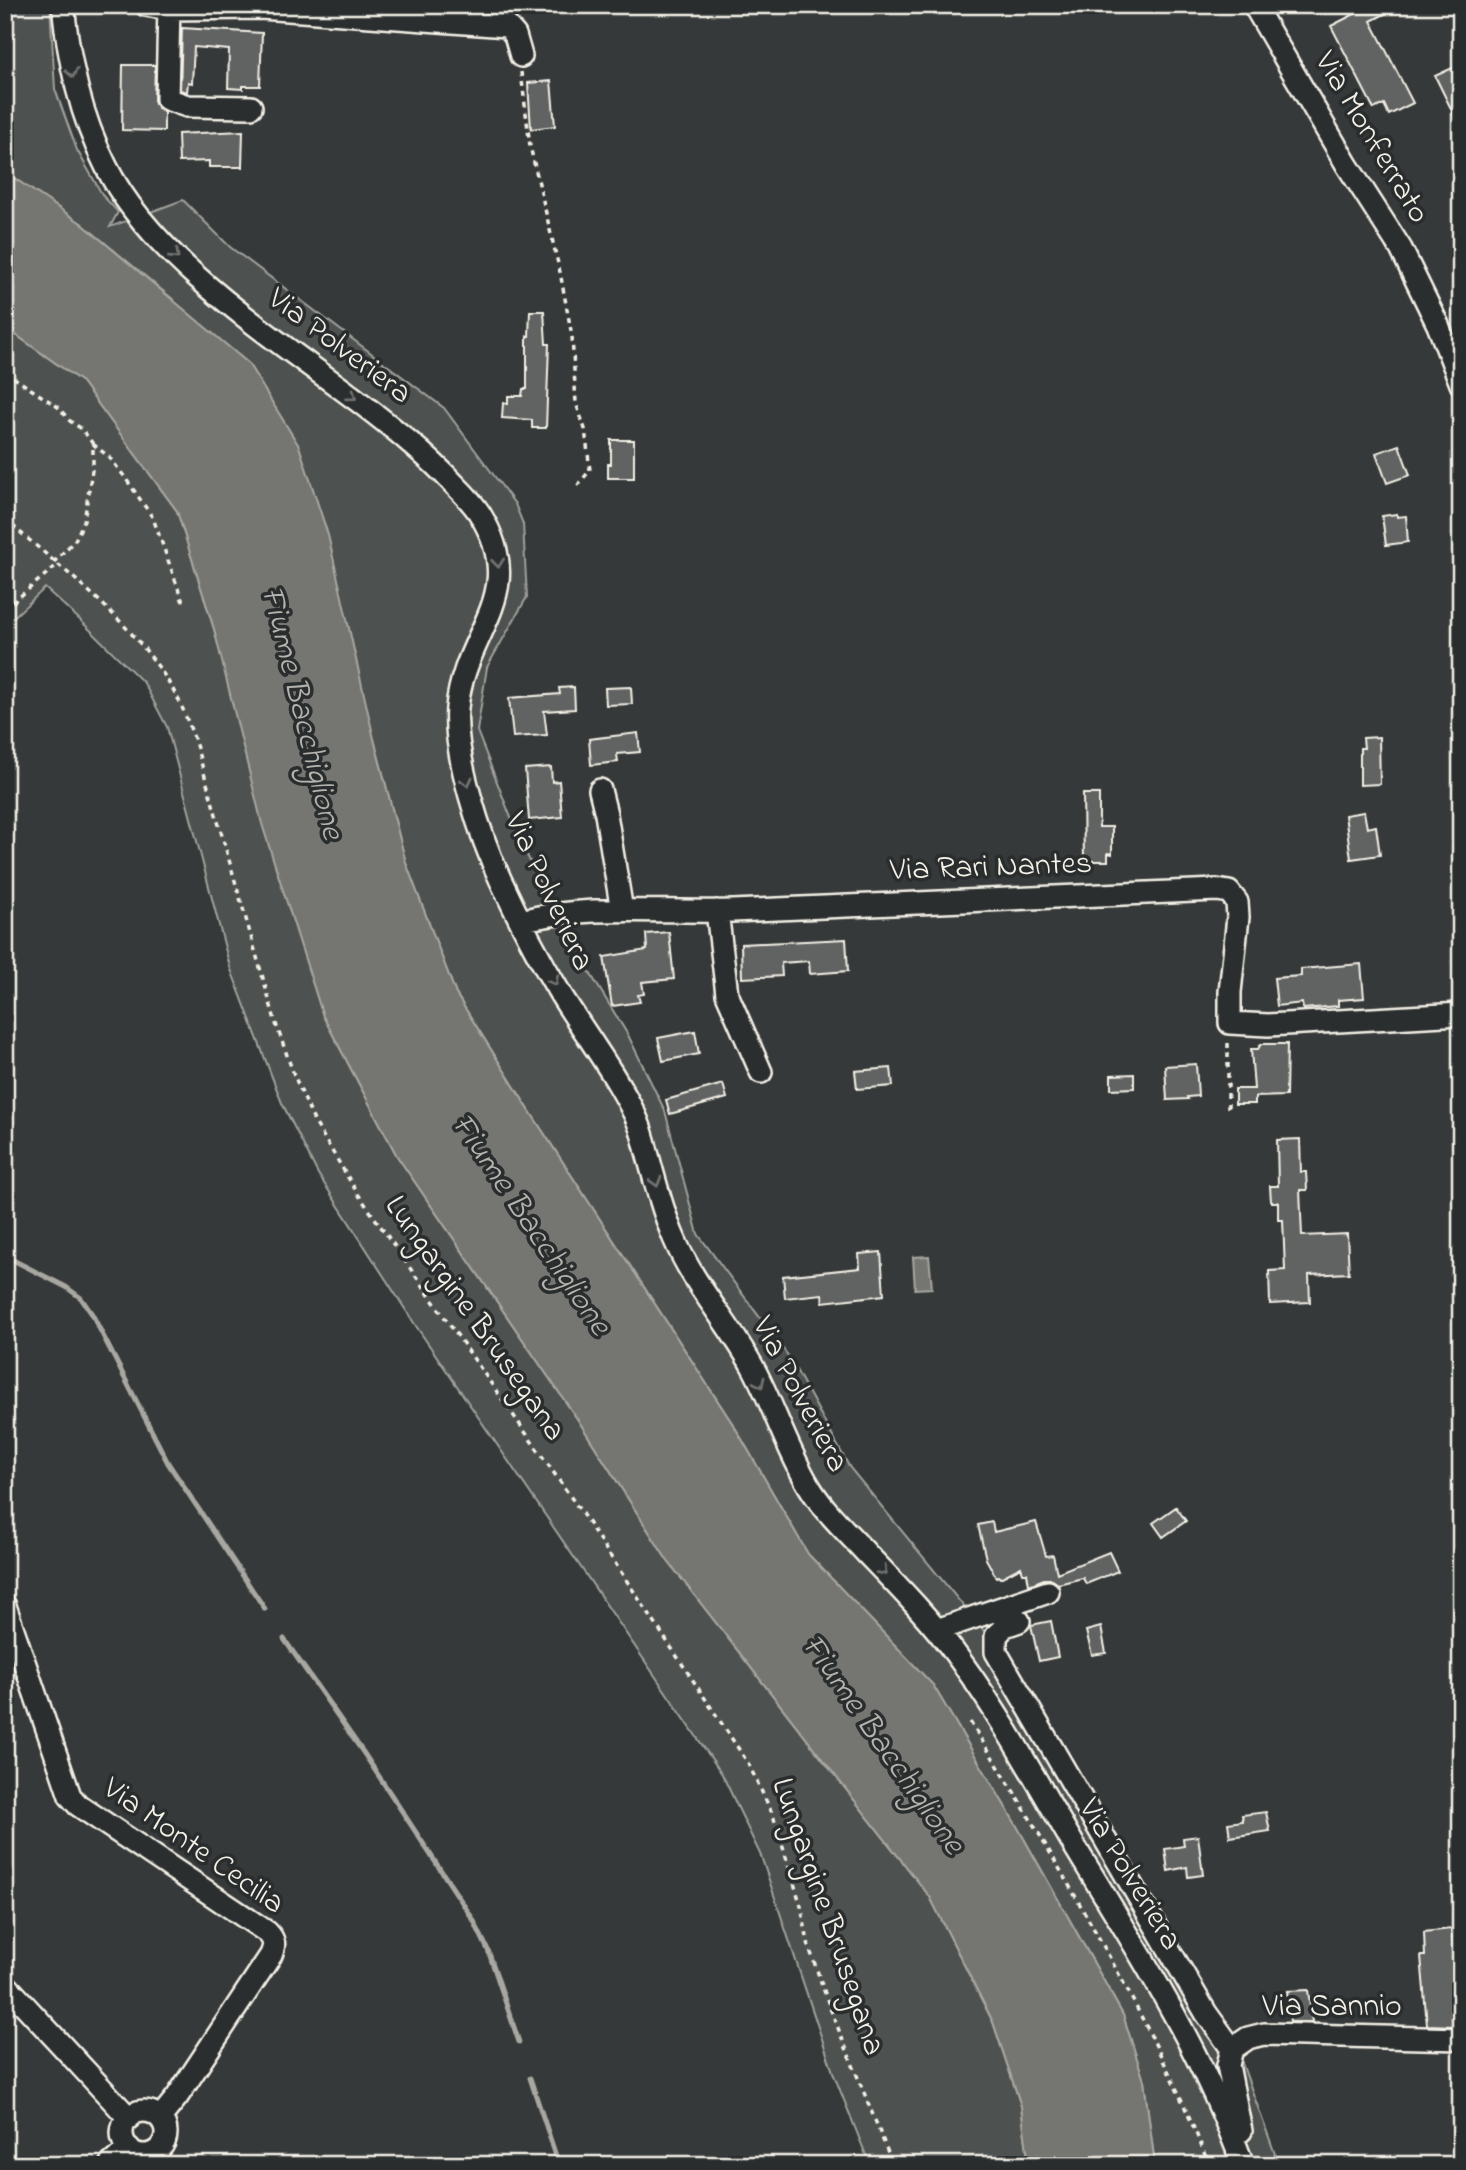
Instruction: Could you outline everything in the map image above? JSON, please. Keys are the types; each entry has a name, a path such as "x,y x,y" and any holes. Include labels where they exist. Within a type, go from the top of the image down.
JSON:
{"street":[{"name":"Via Polveriera","path":"63,5 76,91 107,169 129,204 157,238 219,295 396,429 473,503 484,520 497,552 500,571 491,614 470,655 462,680 457,706 456,737 474,810 497,873 557,988 639,1122 670,1229 686,1267 730,1329 754,1369 812,1491 937,1630 984,1695 1157,1982 1209,2080 1242,2161"},
{"path":"146,5 261,8 507,26 515,35 521,56"},
{"name":"Via Monferrato","path":"1254,5 1347,165 1401,248 1438,325 1461,384"},
{"path":"168,7 167,99 187,106 251,107"},
{"path":"600,790 621,911"},
{"name":"Via Rari Nantes","path":"521,921 544,915 621,911 717,911 1217,890 1229,892 1237,902 1230,1023"},
{"path":"717,911 727,994 761,1072"},
{"path":"1230,1023 1268,1025 1461,1014"},
{"path":"937,1630 1048,1592"},
{"name":"Via Monte Cecilia","path":"5,1606 70,1796 78,1805 274,1939 271,1955 177,2097 160,2118 166,2131 162,2146 150,2154 142,2154 129,2148 110,2165"},
{"name":"Via Polveriera","path":"1019,1621 1005,1626 996,1636 996,1652 1206,2013 1232,2049"},
{"path":"5,1984 129,2118"},
{"name":"Via Sannio","path":"1242,2161 1242,2136 1228,2065 1232,2049 1248,2038 1264,2034 1461,2039"}],"path":[{"path":"521,56 522,88 530,146 560,272 572,336 576,402 585,429 590,470 575,489"},
{"path":"5,372 58,408 82,429 124,476 153,518 183,602"},
{"path":"5,609 56,564 75,540 84,521 93,464 93,444"},
{"name":"Lungargine Brusegana","path":"5,519 135,637 176,695 197,747 277,1027 314,1121 358,1194 575,1503 748,1763 773,1815 830,2008 893,2165"},
{"path":"1228,1108 1230,1023"},
{"path":"970,1722 1059,1865 1131,1995 1179,2091 1209,2165"}],"shaded area":[{"path":"5,5 50,5 55,89 77,150 103,196 118,212 110,227 183,200 230,247 444,408 515,504 523,524 527,597 487,667 477,731 517,833 555,916 628,1035 665,1111 698,1234 789,1357 850,1468 998,1648 1236,2047 1279,2165 1155,2165 1144,2081 1123,2015 1018,1828 933,1685 808,1554 736,1429 456,994 406,863 374,739 174,300 81,223 5,172"},
{"path":"5,327 82,382 177,511 214,629 323,1016 397,1156 578,1420 667,1560 930,1897 993,2022 1021,2106 1029,2165 870,2165 834,2075 761,1856 722,1774 416,1326 318,1174 282,1103 230,967 167,727 144,683 45,588 5,625"}],"water":[{"name":"Fiume Bacchiglione","path":"5,172 81,223 248,363 299,446 328,535 374,739 406,863 456,994 736,1429 808,1554 933,1685 1018,1828 1123,2015 1144,2081 1155,2165 1029,2165 1021,2106 993,2022 930,1897 667,1560 578,1420 397,1156 323,1016 262,824 214,629 177,511 82,382 5,327"},
{"path":"929,1256 932,1288 915,1289 913,1257"}],"building":[{"path":"1372,5 1402,5 1371,21 1413,103 1389,115 1384,104 1374,109 1331,26"},
{"path":"182,28 262,33 260,86 228,88 229,50 194,47 192,83 188,82 187,92 180,90"},
{"path":"1461,64 1461,129 1435,76"},
{"path":"123,65 155,65 154,100 157,107 164,112 164,131 122,130"},
{"path":"551,81 555,126 531,129 528,83"},
{"path":"243,131 242,167 209,167 209,161 179,162 178,134"},
{"path":"530,311 544,311 546,344 549,344 546,428 532,428 532,420 502,418 503,403 508,404 508,396 522,396 523,389 527,389"},
{"path":"611,440 634,440 634,478 608,478"},
{"path":"1399,445 1410,475 1387,483 1376,453"},
{"path":"1397,514 1397,517 1406,516 1408,542 1386,545 1382,516"},
{"path":"574,687 575,709 544,711 547,735 513,737 509,698 560,694 559,688"},
{"path":"631,687 632,704 606,705 605,688"},
{"path":"638,733 640,752 617,754 618,762 591,765 589,739"},
{"path":"1379,737 1380,784 1360,785 1360,748 1364,748 1363,738"},
{"path":"551,767 552,782 559,781 562,817 529,820 525,769"},
{"path":"1083,794 1099,794 1099,827 1112,827 1112,854 1108,853 1108,861 1084,861"},
{"path":"1364,812 1367,828 1376,826 1380,855 1351,859 1345,815"},
{"path":"669,932 674,979 642,982 644,994 638,995 640,1002 612,1006 604,957 647,950 646,934"},
{"path":"846,939 848,971 810,974 809,961 781,963 782,976 742,978 741,944"},
{"path":"1361,964 1364,998 1338,1000 1338,1006 1303,1009 1302,1003 1277,1006 1274,978 1301,976 1301,969"},
{"path":"695,1031 699,1054 663,1061 658,1038"},
{"path":"1261,1044 1287,1044 1286,1096 1255,1097 1255,1104 1235,1104 1235,1089 1254,1089 1251,1049 1258,1049"},
{"path":"1196,1064 1198,1096 1167,1100 1165,1066"},
{"path":"891,1068 893,1086 857,1089 855,1071"},
{"path":"1134,1074 1134,1088 1111,1089 1111,1075"},
{"path":"723,1084 727,1098 670,1114 666,1100"},
{"path":"1300,1139 1301,1172 1306,1172 1307,1190 1300,1190 1302,1236 1347,1234 1349,1273 1309,1275 1310,1302 1270,1304 1269,1271 1285,1270 1283,1220 1278,1220 1278,1202 1271,1202 1270,1186 1278,1186 1277,1140"},
{"path":"881,1252 884,1295 823,1302 822,1294 785,1298 783,1276 860,1268 859,1254"},
{"path":"1176,1507 1186,1521 1163,1537 1153,1523"},
{"path":"992,1522 994,1532 1036,1522 1046,1556 1053,1555 1057,1573 1109,1552 1118,1571 1086,1584 1083,1578 1058,1584 1051,1579 1044,1579 1029,1585 1027,1573 1023,1573 1021,1567 1000,1578 996,1577 986,1559 978,1525"},
{"path":"1051,1621 1058,1657 1039,1661 1031,1625"},
{"path":"1101,1627 1106,1653 1092,1655 1086,1631"},
{"path":"1266,1812 1270,1831 1230,1837 1228,1823 1243,1821 1242,1815"},
{"path":"1198,1836 1203,1875 1188,1877 1187,1867 1168,1871 1165,1849 1184,1846 1183,1838"},
{"path":"1451,1929 1458,1994 1452,1995 1455,2026 1427,2025 1421,1956 1425,1956 1424,1932"},
{"path":"1308,1990 1312,2022 1290,2022 1287,1991"}],"waterway":[{"path":"5,1256 66,1287 81,1298 92,1314 168,1463 265,1609"},
{"path":"284,1639 365,1755 473,1919 488,1950 519,2042"},
{"path":"530,2078 559,2165"}]}
